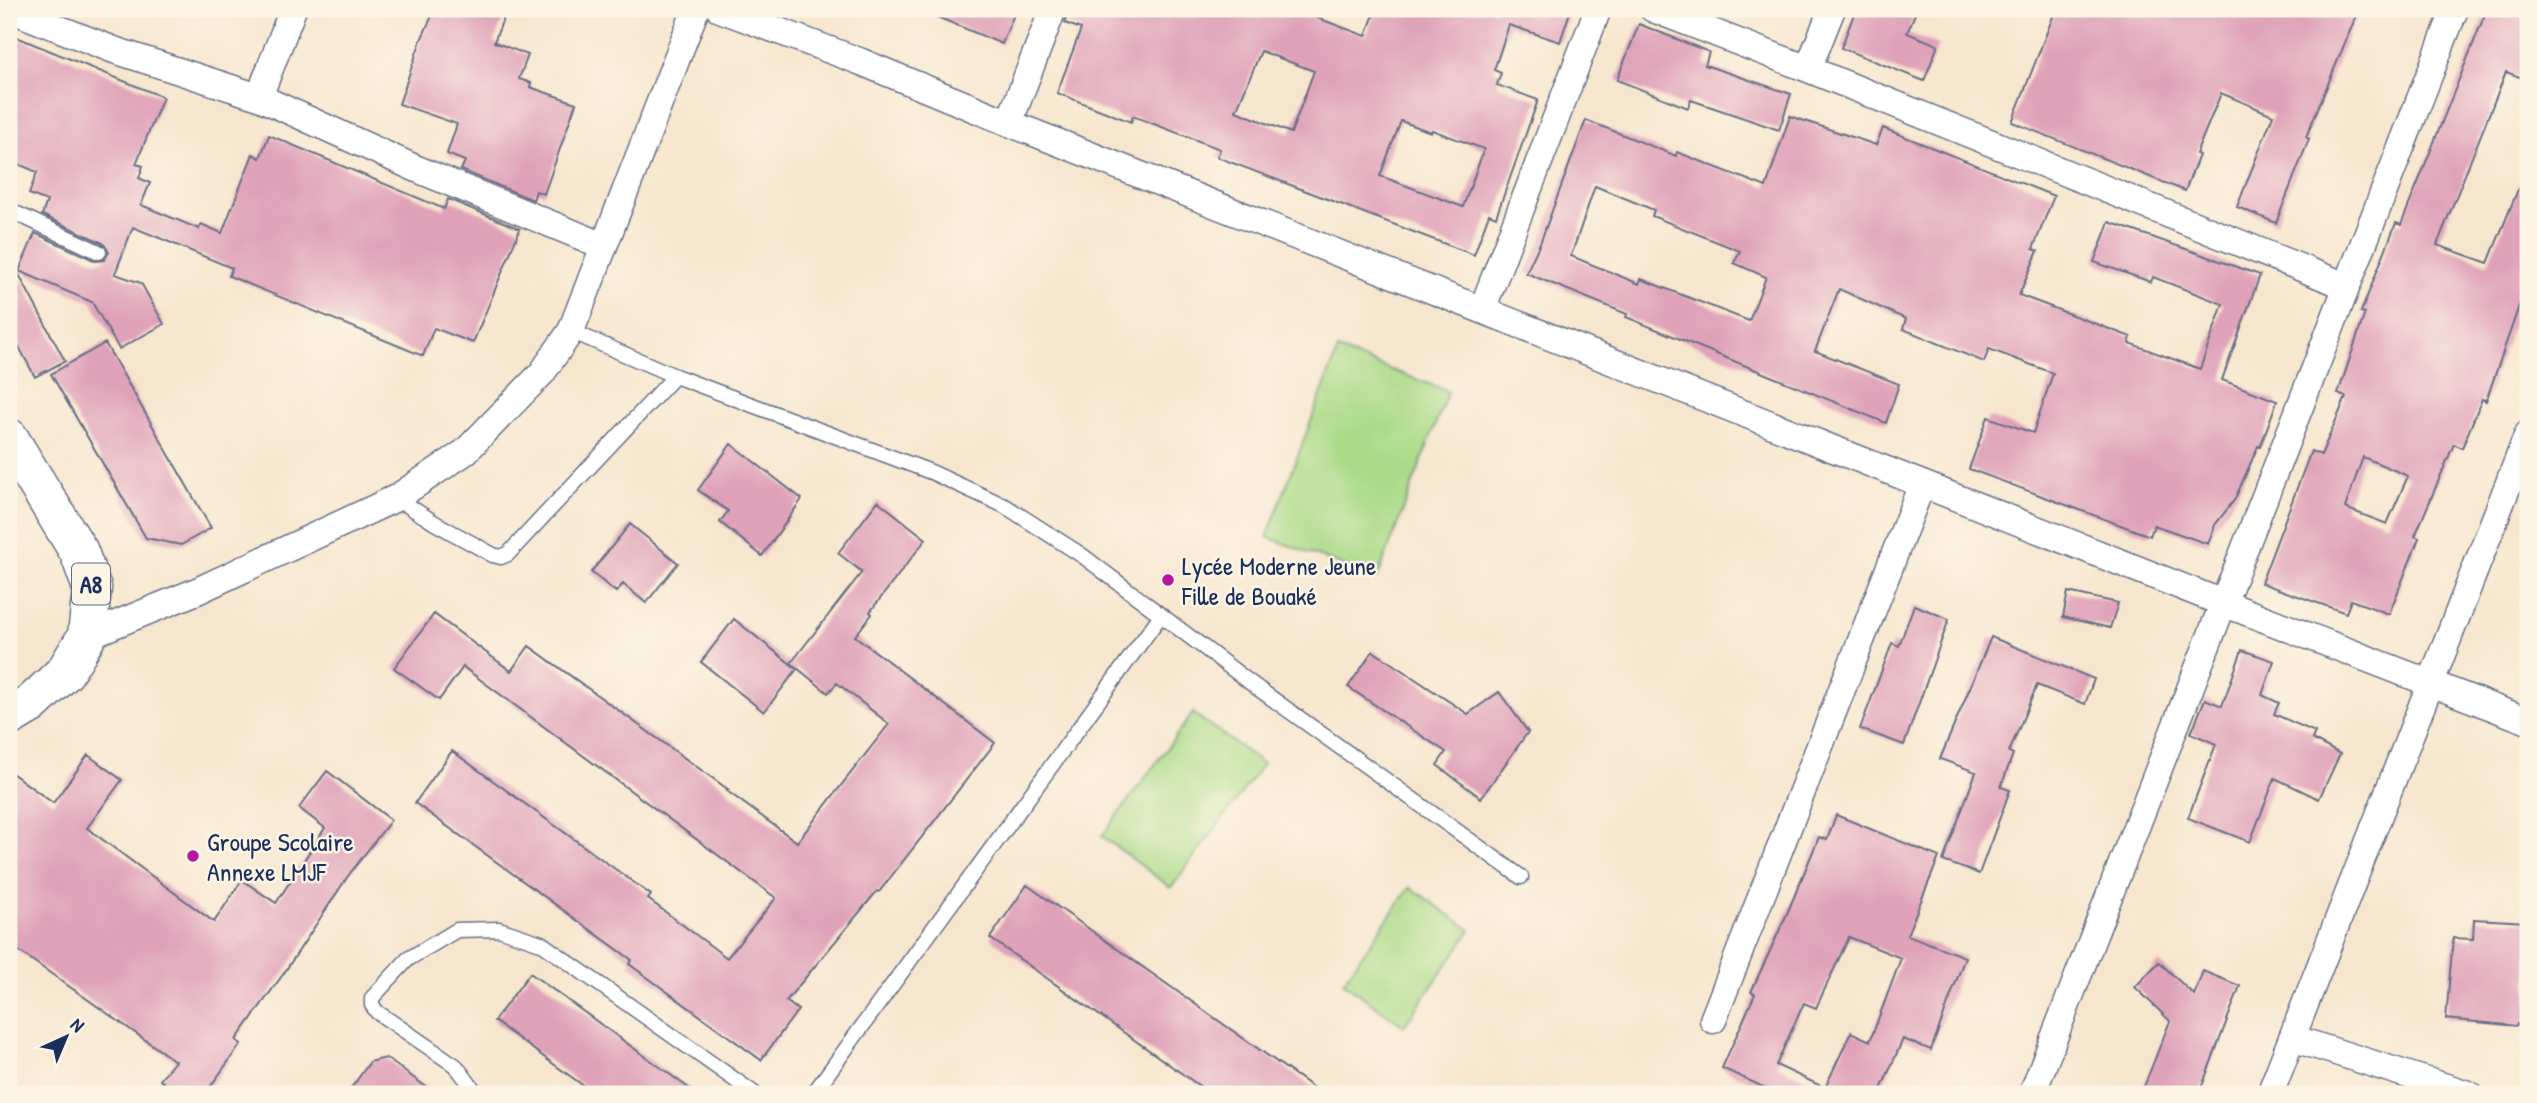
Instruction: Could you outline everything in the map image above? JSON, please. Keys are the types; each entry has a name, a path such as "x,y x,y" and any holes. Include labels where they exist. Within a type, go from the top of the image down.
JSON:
{"main road":[{"name":"A8","path":"9,438 79,552 92,588 87,636 65,673 31,704 9,717"}],"street":[{"path":"9,9 114,50 259,97 417,169 604,246"},
{"path":"259,97 293,9"},
{"path":"87,636 197,591 396,498 465,453 542,373 571,331 696,9"},
{"path":"720,9 859,61 1009,123 2431,685 2528,720"},
{"path":"1009,123 1053,9"},
{"path":"1482,310 1598,9"},
{"path":"1653,9 2346,286"},
{"path":"1808,69 1832,9"},
{"path":"2032,1094 2455,9"},
{"path":"2270,1094 2528,434"},
{"path":"1713,1020 1922,484"},
{"path":"2292,1038 2468,1094"}],"lane":[{"path":"9,210 99,252"},
{"path":"571,331 676,376 931,472 1005,506 1083,556 1267,695 1521,877"},
{"path":"396,498 493,555 501,557 508,554 676,376"},
{"path":"813,1094 1161,615"},
{"path":"477,1094 456,1066 377,1012 372,1005 372,998 408,959 457,930 499,929 541,943 755,1094"}],"green space":[{"path":"1338,350 1448,391 1377,579 1267,537"},
{"path":"1193,713 1263,764 1171,888 1102,836"},
{"path":"1410,887 1471,930 1404,1026 1343,982"}],"building":[{"path":"435,9 507,9 494,42 528,55 519,79 531,83 530,87 576,103 544,194 536,191 533,200 461,170 465,161 447,154 457,124 399,104 421,40"},
{"path":"918,9 1016,9 1002,44"},
{"path":"1068,9 1293,9 1366,36 1376,9 1571,9 1560,42 1509,25 1494,70 1501,73 1497,85 1538,100 1496,217 1489,214 1474,255 1217,157 1220,149 1133,116 1131,122 1057,93 1081,29 1065,23","holes":["1261,51 1314,71 1291,133 1236,111","1401,121 1484,149 1463,207 1380,176"]},
{"path":"1856,9 1917,9 1907,33 1938,45 1924,81 1841,48"},
{"path":"2056,9 2359,9 2306,137 2309,139 2276,223 2237,207 2273,115 2221,93 2196,154 2199,155 2185,191 2012,122"},
{"path":"2487,9 2528,9 2528,80 2506,72 2437,245 2488,263 2528,165 2528,280 2486,401 2482,399 2462,448 2454,444 2415,536 2419,538 2389,614 2351,600 2346,613 2261,583 2311,451 2321,455 2346,397 2338,394 2365,313 2361,312 2396,223 2401,225","holes":["2363,457 2408,476 2387,524 2345,508"]},
{"path":"1639,24 1709,52 1705,65 1791,94 1779,130 1691,100 1688,108 1617,80"},
{"path":"9,34 163,97 136,164 143,166 139,178 150,183 141,205 199,229 201,224 222,233 253,154 260,158 269,135 444,209 448,199 520,229 473,343 434,328 423,356 229,276 232,268 133,227 115,274 141,283 164,324 119,349 92,302 19,271 35,233 96,261 104,260 109,252 103,243 42,215 47,201 29,194 37,172 9,160 9,143 18,120 9,118"},
{"path":"1790,116 1876,145 1883,128 2054,196 2033,249 2038,251 2019,295 2131,337 2129,343 2200,369 2223,304 2153,277 2151,282 2094,262 2109,222 2260,275 2222,380 2277,401 2260,447 2258,446 2235,499 2215,525 2208,544 2154,525 2150,536 1969,469 1988,417 2033,433 2053,373 1989,349 1984,362 1903,329 1906,319 1839,289 1815,351 1899,384 1886,423 1626,317 1627,314 1526,273 1586,120 1676,156 1677,152 1766,187","holes":["1595,186 1654,210 1652,216 1740,251 1734,263 1766,277 1749,321 1641,279 1639,284 1571,256"]},
{"path":"9,256 65,361 35,377 9,328"},
{"path":"105,343 211,528 181,545 146,538 51,374"},
{"path":"731,444 802,499 762,556 720,522 728,511 698,490"},
{"path":"878,501 926,539 855,636 995,743 879,892 877,891 786,1001 798,1010 761,1060 629,964 632,960 415,803 452,751 651,895 648,899 727,958 776,898 463,667 439,700 394,668 434,614 511,671 529,646 797,842 889,724 837,683 828,693 791,663 862,572 838,553"},
{"path":"630,524 678,563 646,603 623,584 616,592 591,572"},
{"path":"2068,592 2118,603 2110,628 2063,617"},
{"path":"1914,605 1949,619 1904,745 1860,729 1892,643 1899,646"},
{"path":"734,619 797,669 764,712 701,662"},
{"path":"1991,637 2094,679 2085,704 2037,685 2009,752 2013,754 2001,787 2010,790 1979,874 1943,861 1976,772 1940,759"},
{"path":"2242,650 2274,661 2262,695 2279,703 2274,714 2315,732 2312,739 2340,754 2319,799 2275,778 2250,842 2188,818 2216,744 2191,733 2205,699 2222,706"},
{"path":"1373,651 1468,714 1499,692 1528,732 1481,798 1437,765 1446,752 1348,687"},
{"path":"88,755 122,780 87,828 214,922 242,880 276,903 325,828 299,808 327,771 391,820 348,876 236,1040 241,1044 205,1094 179,1094 160,1080 175,1061 9,944 9,771 53,803"},
{"path":"1836,815 1939,857 1907,935 1965,957 1931,1050 1903,1039 1879,1094 1778,1094 1722,1068 1755,994 1751,992 1819,837 1827,840","holes":["1849,937 1901,958 1870,1041 1851,1032 1825,1088 1776,1065 1804,1003 1816,1008"]},
{"path":"1027,885 1322,1094 1211,1094 990,938"},
{"path":"2474,919 2528,922 2528,1024 2517,1026 2446,1019 2453,938 2473,939"},
{"path":"2159,962 2194,995 2203,971 2240,986 2199,1094 2141,1094 2170,1021 2135,987"},
{"path":"530,973 697,1094 595,1094 494,1021"},
{"path":"386,1058 436,1094 347,1094 370,1062"}],"place":[{"name":"Lycée Moderne Jeune Fille de Bouaké","path":"1168,580"},
{"name":"Groupe Scolaire Annexe LMJF","path":"193,856"}]}
